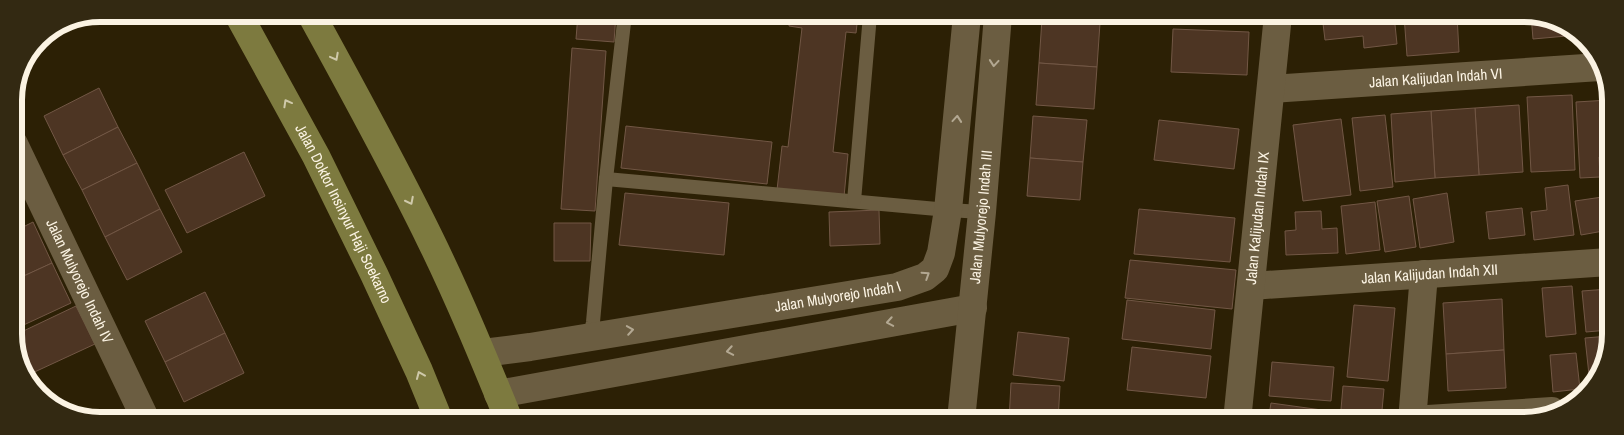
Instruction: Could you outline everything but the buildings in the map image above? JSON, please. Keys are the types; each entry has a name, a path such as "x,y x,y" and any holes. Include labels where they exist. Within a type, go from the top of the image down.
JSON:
{"main road":[{"name":"Jalan Doktor Insinyur Haji Soekarno","path":"242,22 316,156 362,248 419,371 436,413"},
{"path":"316,22 431,240 482,353 506,413"}],"street":[{"name":"Jalan Mulyorejo Indah I","path":"482,353 520,349 897,287 925,277 935,269 941,253 948,210 966,22"},
{"name":"Jalan Mulyorejo Indah III","path":"962,412 982,212 997,22"},
{"name":"Jalan Kalijudan Indah IX","path":"1238,412 1277,22"},
{"name":"Jalan Kalijudan Indah VI","path":"1271,89 1594,67"},
{"name":"Jalan Mulyorejo Indah IV","path":"23,162 143,413"},
{"name":"Jalan Kalijudan Indah XII","path":"1250,286 1602,262"},
{"path":"1413,412 1424,274"},
{"path":"823,299 828,334"},
{"path":"498,394 973,308"}],"lane":[{"path":"590,337 624,22"},
{"path":"854,202 869,22"},
{"path":"606,179 982,212"}]}
